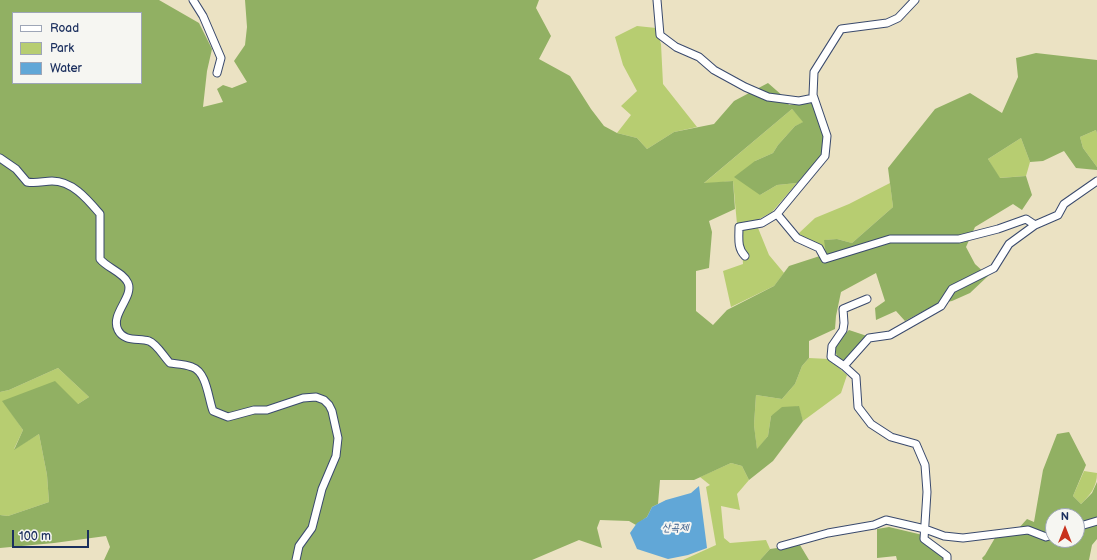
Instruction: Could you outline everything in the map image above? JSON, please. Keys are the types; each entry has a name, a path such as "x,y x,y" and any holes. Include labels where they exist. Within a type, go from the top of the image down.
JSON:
{"street":[{"path":"193,0 203,16 221,58 216,73"},
{"path":"657,0 660,35 676,47 699,57 714,70 745,87 768,97 799,101 814,98"},
{"path":"745,256 741,253 739,246 739,227 762,223 776,214 825,156 828,136 813,95 814,72 841,29 887,23 898,18 914,0"},
{"path":"0,158 16,170 27,182 40,183 52,181 67,184 80,192 94,206 100,214 100,259 104,265 121,275 128,284 127,295 117,318 117,329 128,339 148,341 154,344 170,364 193,367 198,370 205,382 213,411 228,417 254,410 267,410 303,398 316,397 324,400 329,405 332,411 338,438 336,456 322,490 312,528 299,546 296,560"},
{"path":"844,366 869,338 890,335 941,306 952,289 994,268 1009,244 1035,225 1058,215 1064,204 1097,181"},
{"path":"776,214 797,238 819,248 825,259 890,239 959,239 998,229 1026,218 1035,225"},
{"path":"867,299 843,309 843,330 832,346 831,357 856,377 858,407 871,424 891,437 916,444 924,465 927,492 926,529 924,540 947,556 947,560"},
{"path":"781,546 828,533 874,525 886,520 926,529 944,536 963,538 1028,530 1045,537"},
{"path":"1085,525 1097,521"}],"green space":[{"path":"0,0 159,0 199,23 212,49 207,71 203,107 223,102 217,89 223,85 232,88 247,82 234,61 245,45 247,27 245,0 539,0 536,8 551,36 539,59 570,76 604,126 617,133 637,138 647,149 674,132 714,124 734,101 768,83 784,97 789,105 813,103 825,137 822,155 797,183 777,185 760,195 734,177 755,161 773,153 795,126 803,122 792,109 704,183 733,181 735,209 709,221 712,232 709,268 696,271 696,311 713,325 727,310 774,286 789,266 826,254 824,240 837,239 852,243 893,207 888,168 935,109 970,93 1002,113 1018,77 1016,58 1036,53 1097,60 1097,134 1096,130 1080,137 1083,148 1097,167 1097,170 1076,168 1064,151 1043,161 1030,162 1021,138 988,159 1000,178 1026,176 1032,195 1022,210 1013,204 975,227 966,247 975,264 988,276 970,293 952,301 937,304 905,321 896,311 876,320 875,308 885,301 876,273 841,292 835,329 809,341 809,358 802,366 795,384 782,399 756,395 754,425 757,449 768,436 771,416 782,407 799,406 803,421 773,461 749,480 742,466 731,463 694,480 660,480 658,504 652,507 647,517 636,525 629,521 600,520 597,528 602,548 579,540 532,560 104,560 110,547 106,536 0,548 0,515 8,516 49,502 47,475 39,434 14,450 23,430 2,401 55,381 78,404 89,397 58,368 9,390 0,392"},
{"path":"637,26 656,28 661,44 663,84 697,127 674,132 647,149 637,138 617,133 631,115 621,106 637,91 623,65 615,37"},
{"path":"792,109 804,122 795,126 773,153 755,161 760,195 777,185 797,183 772,212 754,222 737,224 733,181 703,184"},
{"path":"1096,130 1097,167 1083,148 1080,137"},
{"path":"1021,138 1030,162 1026,176 999,178 988,159"},
{"path":"890,183 893,207 852,243 837,239 825,240 827,254 816,243 798,234 815,218 849,204"},
{"path":"758,228 769,255 784,273 774,286 731,307 723,271 743,264 741,230"},
{"path":"849,330 867,336 844,361 837,357 834,345"},
{"path":"809,358 829,359 847,375 841,393 803,421 798,406 771,416 768,436 757,450 754,425 756,395 782,399 795,384 802,366"},
{"path":"58,368 89,397 78,404 3,401 23,430 14,449 39,434 47,475 49,502 8,516 0,515 0,392 9,390"},
{"path":"1069,432 1086,465 1073,496 1081,504 1092,493 1097,482 1097,539 1092,545 1089,560 983,560 982,558 999,531 1018,529 1027,519 1034,522 1043,470 1057,434"},
{"path":"731,463 742,466 749,480 737,494 740,510 721,506 724,538 730,543 766,540 770,549 760,560 683,560 716,545 706,487 710,485 700,477"},
{"path":"1084,471 1097,473 1097,478 1092,490 1081,504 1073,496"},
{"path":"889,527 927,536 949,555 950,560 897,560 896,556 877,558 877,529"},
{"path":"800,545 809,560 760,560 770,549"}],"water":[{"name":"산곡제","path":"699,486 707,548 688,555 668,559 637,549 630,533 637,523 647,517 652,507 666,500 691,493"}]}
